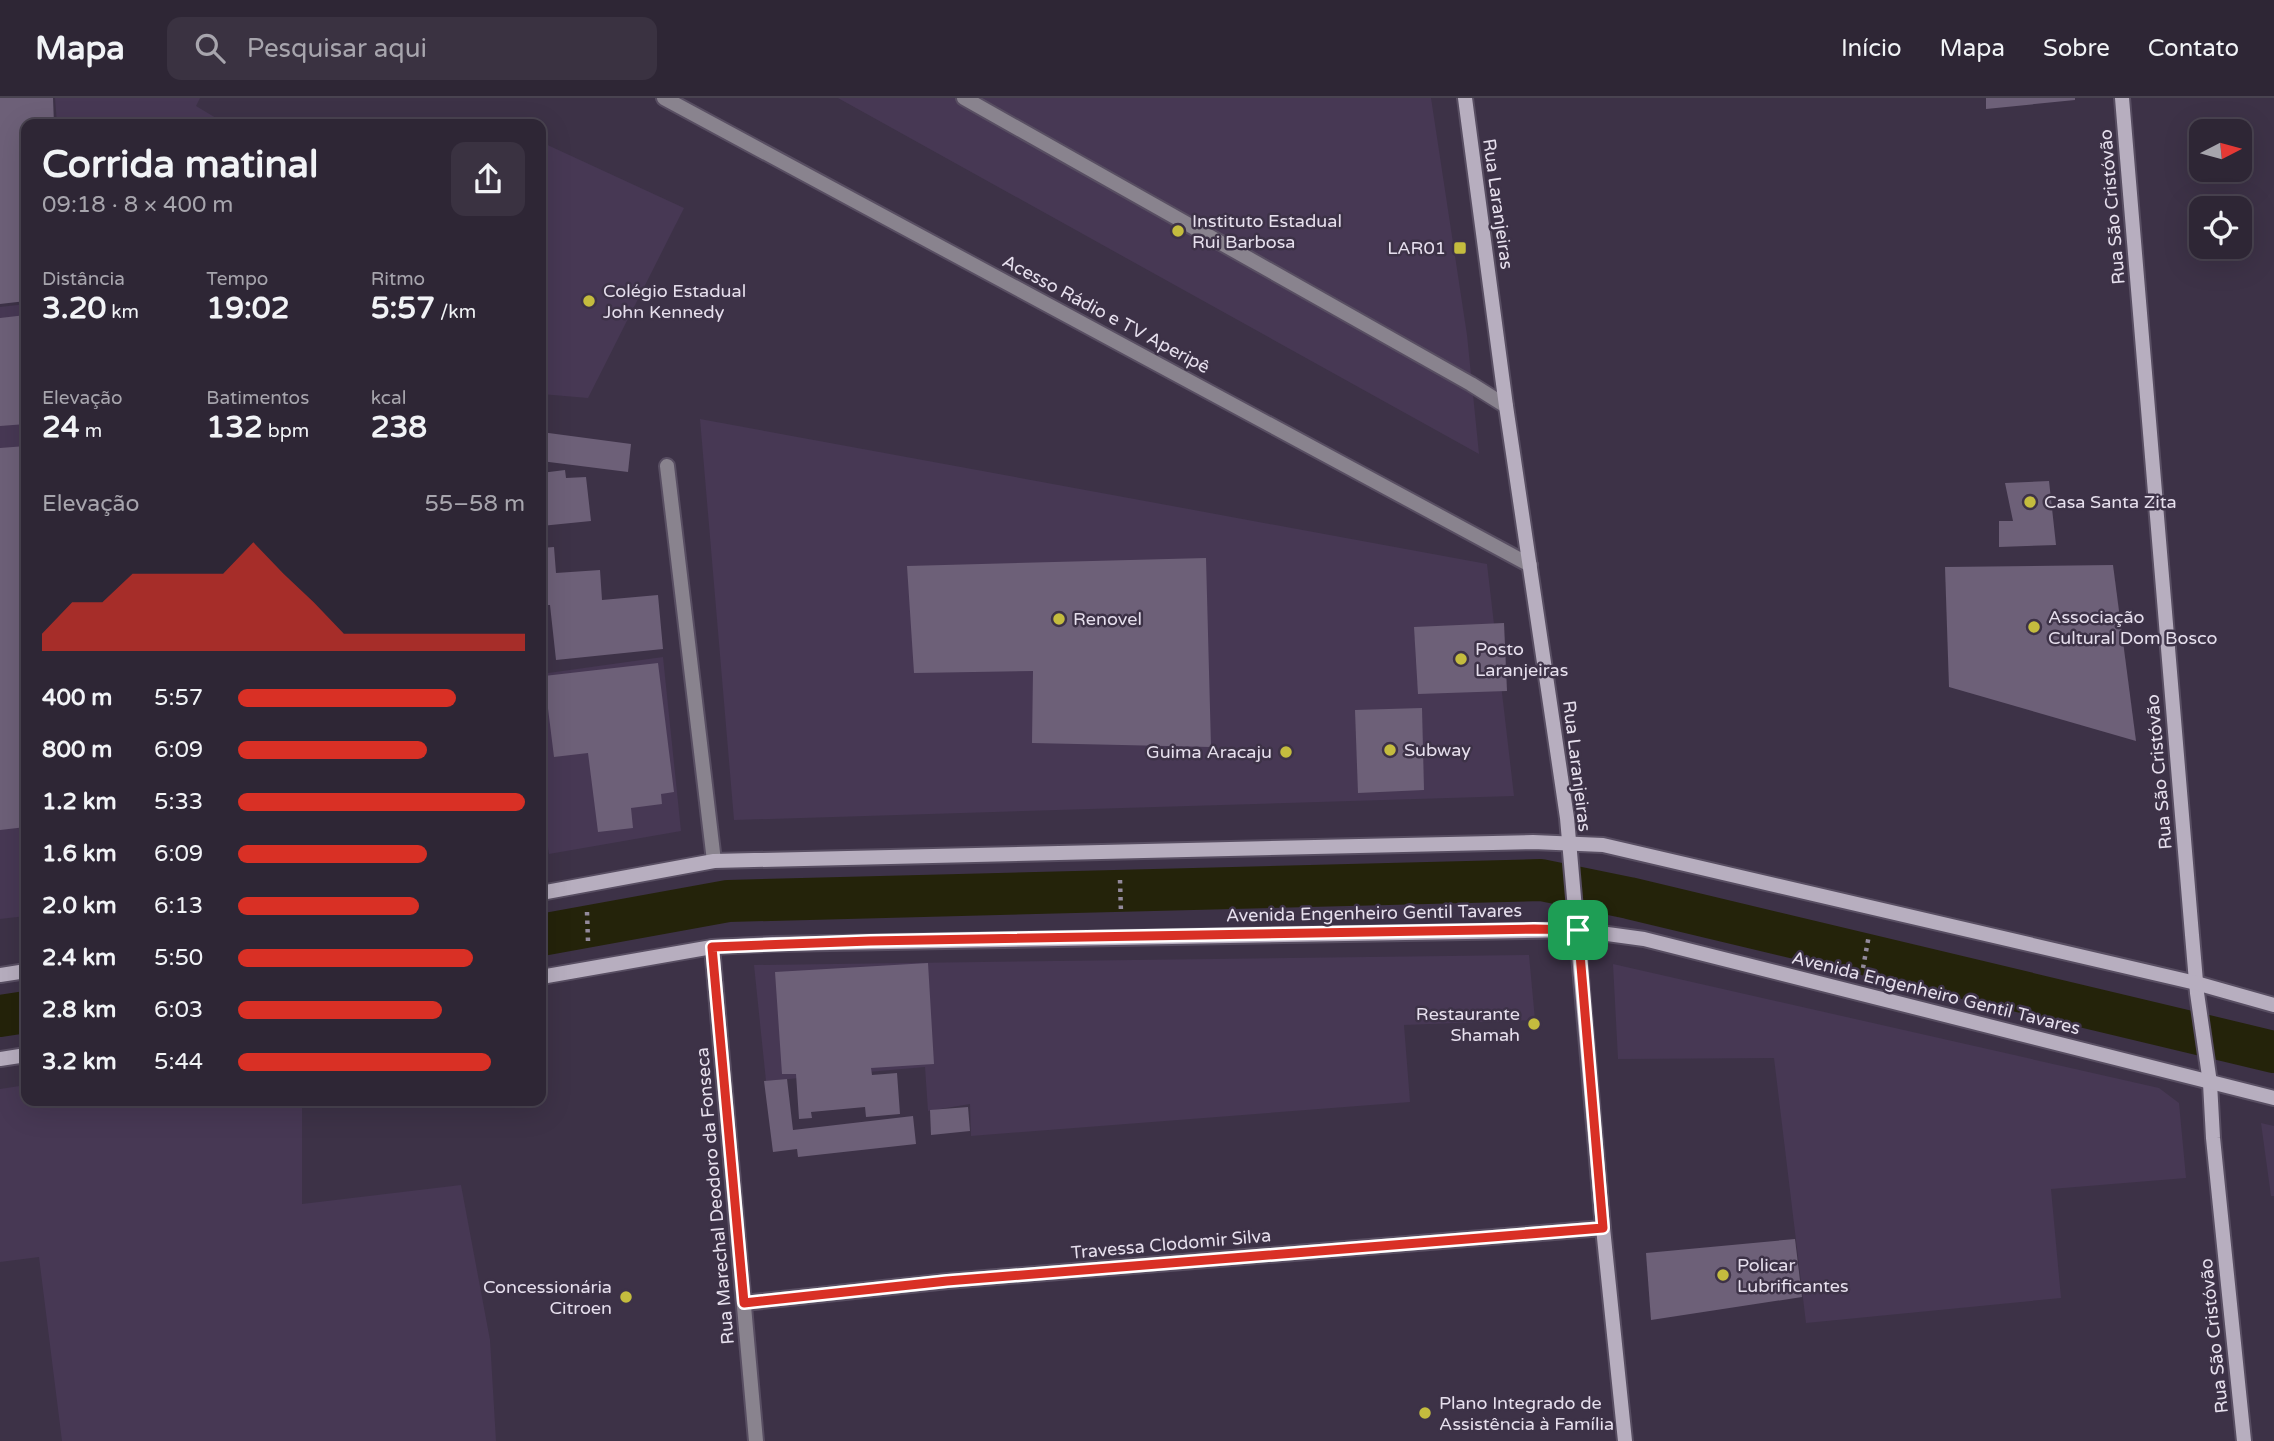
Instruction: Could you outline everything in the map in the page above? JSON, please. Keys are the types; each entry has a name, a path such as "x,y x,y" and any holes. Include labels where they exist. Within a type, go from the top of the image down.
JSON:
{"main road":[{"name":"Rua Laranjeiras","path":"1465,98 1506,406 1567,818 1603,1228 1625,1441"},
{"name":"Rua São Cristóvão","path":"2122,98 2196,988 2210,1079 2244,1441"},
{"path":"546,892 715,861 1568,843 1617,848 2274,1005"},
{"name":"Avenida Engenheiro Gentil Tavares","path":"546,977 712,947 1577,925 1644,939 2210,1079 2274,1098"},
{"path":"0,975 21,972"},
{"path":"0,1059 21,1056"}],"street":[{"name":"Acesso Rádio e TV Aperipê","path":"664,98 1530,565"},
{"path":"964,98 1506,406"},
{"path":"667,466 715,861"},
{"name":"Rua Marechal Deodoro da Fonseca","path":"712,947 757,1441"},
{"name":"Travessa Clodomir Silva","path":"744,1303 947,1281 1603,1228"}],"path":[{"path":"1120,851 1121,920"},
{"path":"587,902 589,954"},
{"path":"1861,977 1871,923"}],"shaded area":[{"path":"55,98 200,98 196,106 218,119 57,119"},
{"path":"838,98 1431,98 1467,335 1479,454"},
{"name":"Colégio Estadual John Kennedy","path":"546,144 684,208 588,398 546,394"},
{"path":"21,305 21,917 0,919 0,307"},
{"path":"700,419 1487,564 1514,796 734,820"},
{"path":"663,657 681,831 549,854 546,834 546,673"},
{"path":"1529,955 1535,1020 1404,1025 1410,1102 971,1136 970,1104 928,1111 925,1067 766,1081 754,965"},
{"path":"1613,964 2159,1088 2179,1103 2186,1178 2051,1189 2061,1298 1806,1323 1774,1058 1618,1059"},
{"path":"21,1086 21,1106 302,1106 302,1204 461,1185 490,1340 496,1441 62,1441 39,1257 0,1262 0,1089"},
{"path":"2261,1123 2274,1126 2274,1196 2271,1196"}],"building":[{"path":"0,98 53,98 54,119 21,119 21,302 0,304"},
{"path":"1986,98 2075,98 2075,100 1986,109"},
{"path":"21,316 21,424 0,426 0,318"},
{"path":"546,433 631,444 628,472 546,462"},
{"path":"21,446 21,828 0,830 0,448"},
{"path":"565,470 566,478 586,477 591,521 546,526 546,472"},
{"name":"Casa Santa Zita","path":"2049,481 2056,545 1999,547 1999,521 2013,521 2005,483"},
{"path":"554,547 556,573 600,570 602,600 658,595 663,649 556,660 550,605 546,605 546,548"},
{"name":"Renovel","path":"1206,558 1211,747 1032,743 1033,671 914,673 907,566"},
{"name":"Associação Cultural Dom Bosco","path":"2113,565 2136,741 1949,687 1945,567"},
{"name":"Posto Laranjeiras","path":"1504,623 1507,691 1418,694 1414,627"},
{"path":"658,663 674,792 661,794 662,804 631,808 633,828 598,832 588,753 554,757 546,676"},
{"name":"Subway","path":"1422,708 1424,790 1358,793 1355,710"},
{"path":"928,963 934,1064 871,1068 872,1075 897,1073 900,1114 866,1117 865,1107 811,1112 812,1118 799,1119 796,1074 782,1074 775,972"},
{"path":"787,1079 793,1130 913,1116 916,1144 798,1157 797,1149 773,1152 764,1081"},
{"path":"968,1107 970,1131 931,1135 930,1110"},
{"name":"Policar Lubrificantes","path":"1795,1239 1802,1297 1651,1320 1646,1253"}],"waterway":[{"path":"546,934 728,901 1541,880 1629,898 2274,1052"},
{"path":"0,1016 21,1013"}],"place":[{"name":"Instituto Estadual Rui Barbosa","path":"1178,231"},
{"name":"LAR01","path":"1460,248"},
{"name":"Colégio Estadual John Kennedy","path":"589,301"},
{"name":"Casa Santa Zita","path":"2030,502"},
{"name":"Renovel","path":"1059,619"},
{"name":"Associação Cultural Dom Bosco","path":"2034,627"},
{"name":"Posto Laranjeiras","path":"1461,659"},
{"name":"Subway","path":"1390,750"},
{"name":"Guima Aracaju","path":"1286,752"},
{"name":"Restaurante Shamah","path":"1534,1024"},
{"name":"Policar Lubrificantes","path":"1723,1275"},
{"name":"Concessionária Citroen","path":"626,1297"},
{"name":"Plano Integrado de Assistência à Família","path":"1425,1413"}],"route":[{"path":"1578,930 1603,1228 947,1281 744,1303 712,947 1122,936 1578,930"}]}
